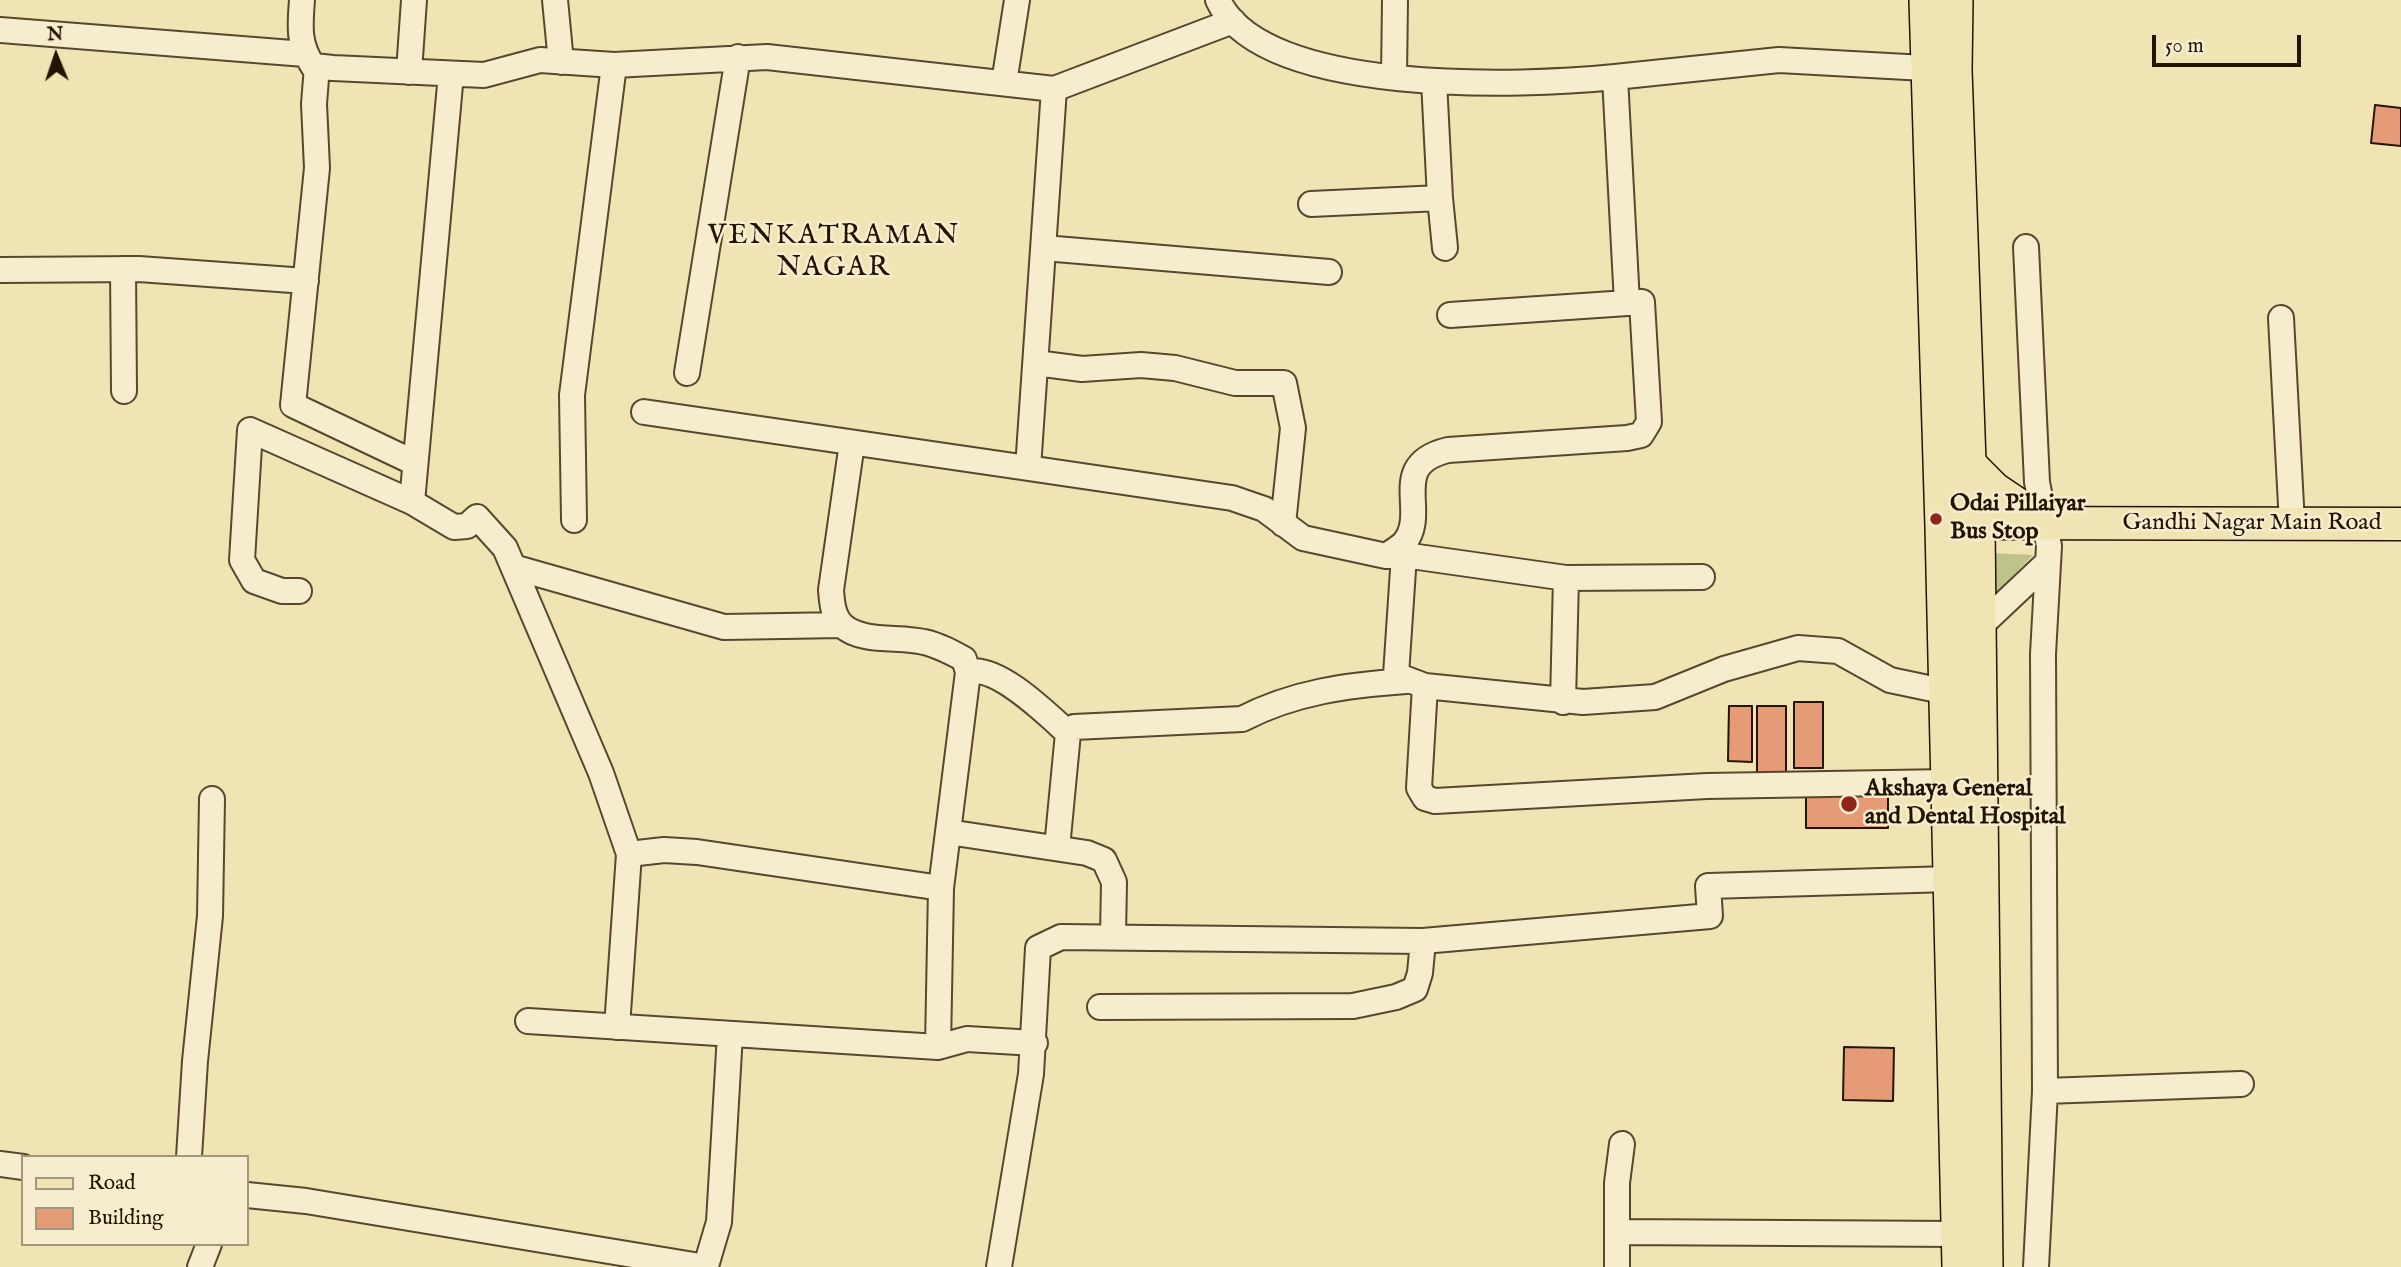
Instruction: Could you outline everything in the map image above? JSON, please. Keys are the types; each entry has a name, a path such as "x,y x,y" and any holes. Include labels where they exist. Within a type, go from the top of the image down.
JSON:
{"highway":[{"path":"1927,0 1942,69 1968,463 1968,531 1947,692 1960,1251"},
{"path":"1955,0 1942,69 1976,629 1985,1267"}],"main road":[{"path":"1968,463 2048,544"},
{"name":"Gandhi Nagar Main Road","path":"2048,544 2292,524 2401,524"},
{"name":"Gandhi Nagar Main Road","path":"1968,531 2048,544 2401,542"}],"street":[{"path":"302,0 299,35 311,60 317,169 293,405 415,463"},
{"path":"409,72 414,0"},
{"path":"555,0 561,62"},
{"path":"1004,83 1017,0"},
{"path":"1218,0 1245,33 1269,48 1294,57 1394,77 1434,82 1512,85 1779,60 1942,69"},
{"path":"1394,77 1395,0"},
{"path":"0,30 409,72 484,75 540,60 614,65 767,57 1055,89 1233,21"},
{"path":"687,373 738,57"},
{"path":"574,520 572,395 614,65"},
{"path":"412,502 450,74"},
{"path":"1615,77 1628,303"},
{"path":"1434,82 1445,247"},
{"path":"1028,468 1055,89"},
{"path":"1311,204 1440,198"},
{"path":"2026,247 2037,482 2048,544 2043,654 2045,1091 2036,1267"},
{"path":"1044,248 1329,272"},
{"path":"0,270 123,269 306,281"},
{"path":"123,269 124,391"},
{"path":"1416,684 1396,675 1395,555 1409,535 1415,473 1420,461 1432,454 1641,435 1649,422 1642,302 1450,316"},
{"path":"2281,318 2292,524"},
{"path":"1035,363 1082,369 1141,365 1175,368 1235,383 1284,383 1293,428 1283,524"},
{"path":"644,412 1232,498 1264,509 1303,538 1395,555 1566,578 1702,577"},
{"path":"299,591 282,591 254,580 242,560 250,430 412,502 454,527 467,526 477,517 505,548 601,773 629,854 618,1027"},
{"path":"842,625 833,609 831,590 852,443"},
{"path":"1976,629 2048,544"},
{"path":"513,567 724,627 842,625 856,633 923,642 949,650 964,659 968,672 941,888 938,1047"},
{"path":"1563,702 1566,578"},
{"path":"1057,848 1068,733 1074,727 1242,719 1267,706 1305,693 1416,684 1563,702 1656,697 1724,669 1798,648 1838,651 1890,680 1947,692"},
{"path":"968,672 977,669 990,674 1024,695 1068,733"},
{"path":"1416,684 1419,788 1425,798 1435,801 1707,786 1948,782"},
{"path":"189,1155 195,1060 210,916 212,799"},
{"path":"948,832 1087,853 1104,860 1114,882 1113,936"},
{"path":"629,854 664,850 697,852 941,888"},
{"path":"999,1267 1035,1044 1038,948 1061,937 1423,941 1710,916 1708,886 1950,878"},
{"path":"1100,1007 1353,1006 1379,1001 1415,989 1420,973 1423,941"},
{"path":"528,1021 938,1047 967,1039 1035,1044"},
{"path":"248,1195 306,1201 598,1258 706,1266 719,1222 730,1034"},
{"path":"2045,1091 2241,1084"},
{"path":"1617,1267 1617,1183 1622,1144"},
{"path":"0,1164 21,1167"},
{"path":"1618,1233 1960,1251"},
{"path":"200,1267 208,1246"}],"green space":[{"path":"1991,553 2033,555 1990,600"}],"building":[{"path":"2375,105 2401,108 2401,146 2371,143"},
{"path":"1794,702 1823,702 1823,768 1794,768"},
{"path":"1729,706 1752,706 1752,762 1728,761"},
{"path":"1757,706 1786,706 1786,774 1757,774"},
{"path":"1806,789 1888,789 1888,828 1806,828"},
{"path":"1844,1047 1894,1048 1893,1101 1843,1100"}],"place":[{"name":"Odai Pillaiyar Bus Stop","path":"1936,519"},
{"name":"Akshaya General and Dental Hospital","path":"1849,804"}],"district":[{"name":"VENKATRAMAN NAGAR","path":"834,253"}]}
